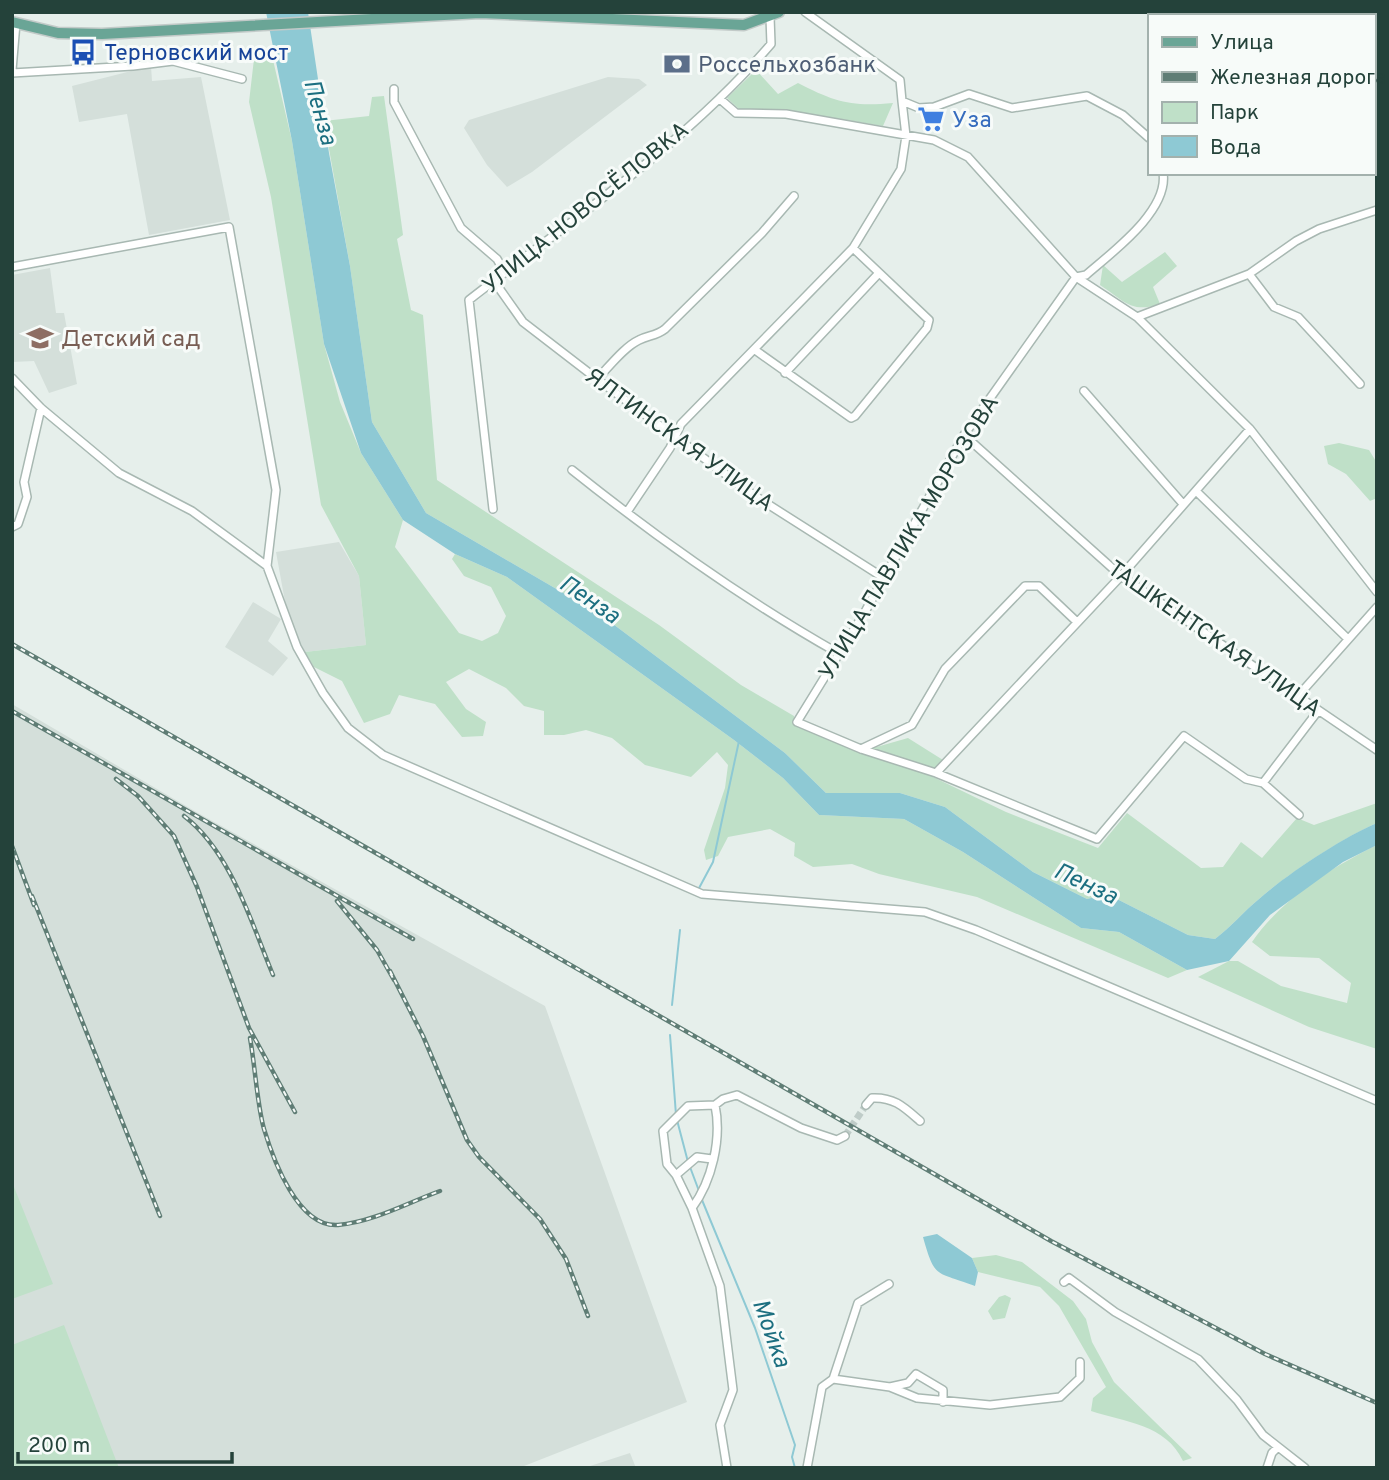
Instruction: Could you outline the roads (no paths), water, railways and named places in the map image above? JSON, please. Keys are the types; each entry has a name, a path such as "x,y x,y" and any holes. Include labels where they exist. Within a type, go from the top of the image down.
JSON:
{"main road":[{"path":"14,22 58,33 103,34 480,13 578,14 744,25 774,15"}],"street":[{"path":"626,512 670,448 681,424 853,248 901,169 906,136 900,80 805,12"},
{"name":"УЛИЦА НОВОСЁЛОВКА","path":"493,509 469,300 620,184 720,99 771,44 774,15"},
{"path":"14,22 12,72 134,66 173,61 242,79"},
{"path":"394,89 394,102 461,228 497,258 505,272"},
{"path":"902,101 919,107 934,107 969,94 1012,108 1087,96 1124,115 1148,137"},
{"path":"720,99 736,113 786,114 934,140 968,157 1076,277 1137,317 1250,429 1377,592"},
{"name":"УЛИЦА ПАВЛИКА МОРОЗОВА","path":"861,749 797,722 884,578 964,435 1076,277 1086,275 1136,231 1158,199 1163,175"},
{"path":"597,379 633,344 654,337 665,329 762,233 794,196"},
{"path":"1137,317 1249,274 1296,241 1319,229 1377,210"},
{"path":"12,267 229,227 276,490 267,566 297,647 323,694 348,728 383,755 429,778 702,894 925,912 976,930 1377,1101"},
{"path":"755,350 851,418 855,416 894,371 927,328 929,320 853,248"},
{"path":"785,373 878,273"},
{"path":"1249,274 1274,307 1298,317 1360,384"},
{"name":"ЯЛТИНСКАЯ УЛИЦА","path":"494,281 523,322 673,437 755,496 884,578"},
{"path":"12,378 41,408 119,473 192,511 267,566"},
{"path":"1084,391 1183,504"},
{"path":"12,527 18,524 27,497 24,482 41,408"},
{"path":"936,773 1121,576 1250,429"},
{"name":"ТАШКЕНТСКАЯ УЛИЦА","path":"964,435 1121,576 1377,750"},
{"path":"572,470 626,512 784,622 838,653"},
{"path":"1196,491 1348,639"},
{"path":"861,749 912,725 945,669 1025,586 1039,586 1077,622"},
{"path":"1298,696 1377,607"},
{"path":"1262,783 1318,711"},
{"path":"861,749 936,773 1097,839 1184,736 1246,779 1262,783 1299,815"},
{"path":"727,1468 720,1425 733,1390 720,1286 692,1208 676,1175 667,1164 663,1131 688,1106 715,1105 723,1099 737,1095 801,1128 837,1140 845,1136"},
{"path":"866,1105 872,1098 886,1097 897,1101 920,1121"},
{"path":"692,1208 706,1185 712,1159 718,1118 715,1105"},
{"path":"676,1175 697,1157 712,1159"},
{"path":"1064,1282 1069,1278 1115,1312 1198,1359 1277,1448 1305,1468"},
{"path":"807,1468 822,1387 833,1379 858,1303 888,1284"},
{"path":"833,1379 890,1387 917,1398 990,1405 1060,1398 1080,1378 1080,1362"},
{"path":"890,1387 908,1383 916,1374 943,1390 943,1402"},
{"path":"1267,1468 1277,1448"}],"water":[{"name":"Пенза","path":"266,12 308,12 329,153 350,266 372,422 426,513 601,615 785,753 826,793 900,793 945,807 1033,872 1087,899 1107,894 1188,935 1215,939 1284,879 1315,857 1377,823 1377,845 1343,862 1270,915 1229,961 1187,970 1119,932 1081,928 963,852 904,819 819,815 783,778 734,740 507,577 455,554 403,520 361,453 324,344 292,141"},
{"path":"937,1234 972,1258 978,1272 975,1286 945,1275 934,1267 923,1237"}],"waterway":[{"path":"698,890 713,862 739,741"},
{"path":"672,1005 680,930"},
{"path":"670,1035 676,1115"},
{"path":"677,1120 688,1162"},
{"path":"690,1167 699,1191"},
{"name":"Мойка","path":"702,1200 755,1328 795,1445 792,1457 795,1468"}],"tunnel":[{"path":"845,1136 866,1105"}],"railway":[{"path":"12,644 1051,1241 1265,1354 1377,1403"},
{"path":"12,711 413,939"},
{"path":"116,779 138,796 174,836 197,887 249,1028 295,1112"},
{"path":"184,816 215,849 227,868 248,911 273,975"},
{"path":"12,846 34,905"},
{"path":"32,896 160,1216"},
{"path":"337,901 377,950 394,980"},
{"path":"390,971 423,1036 467,1140 479,1157 540,1219 566,1259 588,1316"},
{"path":"250,1038 268,1142 289,1189 311,1215 324,1223 351,1223 377,1216 440,1191"}],"place":[{"name":"Терновский мост","path":"83,52"},
{"name":"Россельхозбанк","path":"677,64"},
{"name":"Уза","path":"931,119"},
{"name":"Детский сад","path":"40,338"}]}
